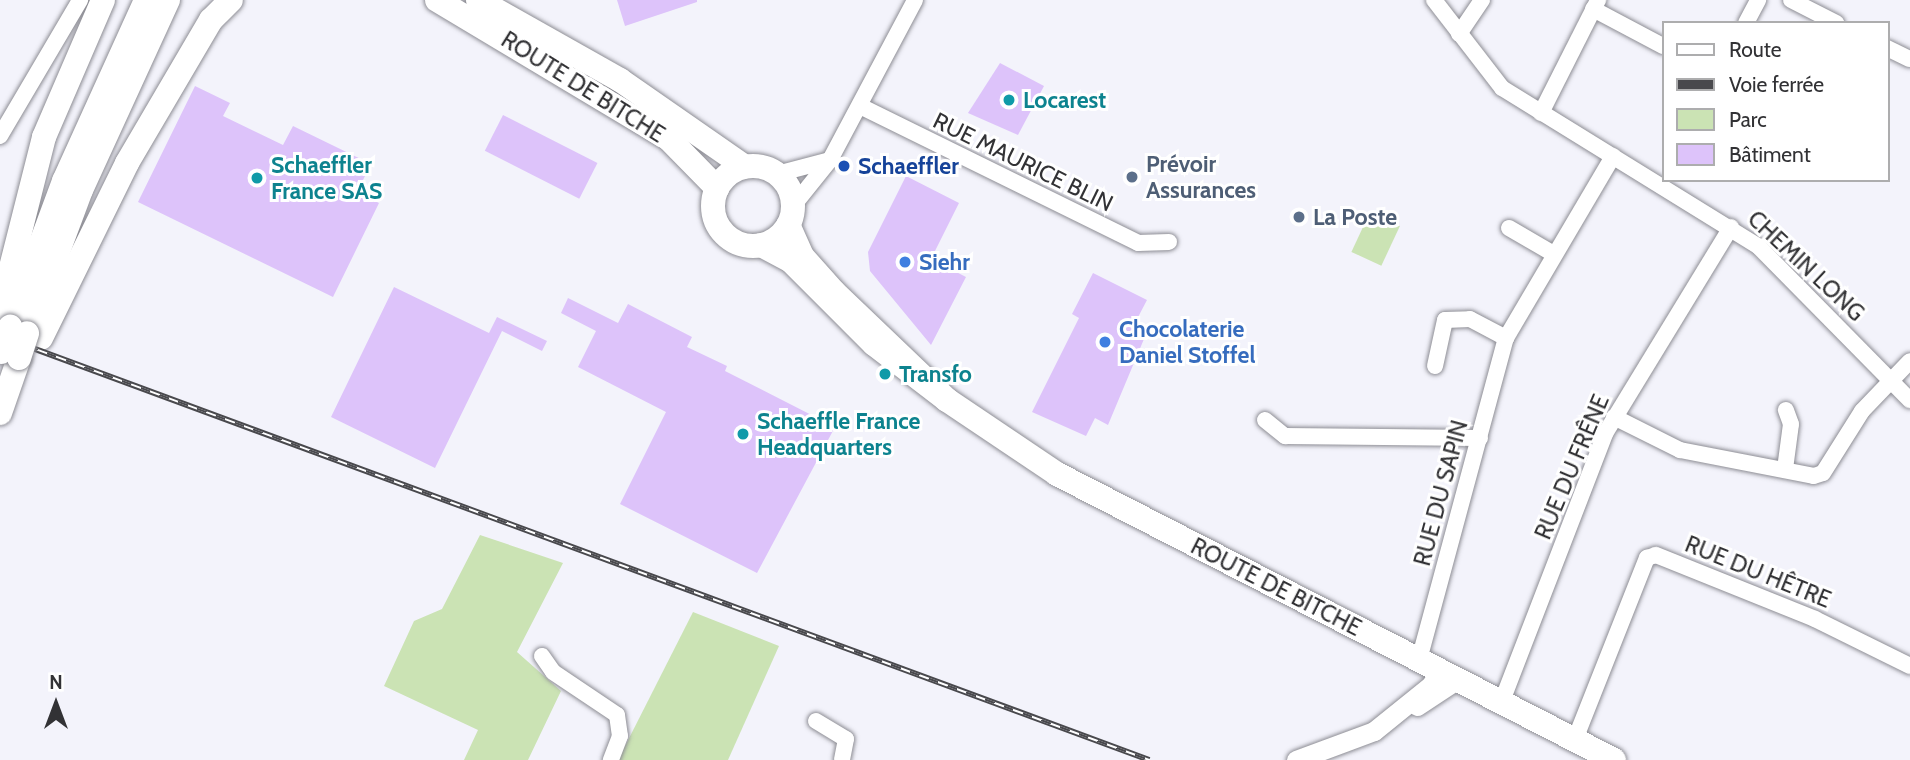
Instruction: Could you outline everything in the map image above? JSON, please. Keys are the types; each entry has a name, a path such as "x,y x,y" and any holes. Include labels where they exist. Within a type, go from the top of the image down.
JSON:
{"main road":[{"path":"0,413 19,327 44,137 103,0"},
{"path":"19,327 64,181 146,0"},
{"path":"19,327 167,0"},
{"path":"19,327 128,163 211,20 231,0"},
{"name":"ROUTE DE BITCHE","path":"437,0 669,139 717,188"},
{"name":"ROUTE DE BITCHE","path":"478,0 620,80 745,166"},
{"path":"745,166 777,174 791,216 761,245 738,243 721,230 713,213 717,188 745,166"},
{"name":"ROUTE DE BITCHE","path":"791,216 802,256 834,292 947,400"},
{"name":"ROUTE DE BITCHE","path":"761,245 787,257 873,344 947,400 1056,474 1576,737 1614,760"}],"street":[{"path":"0,136 80,0"},
{"path":"791,216 830,160 862,107 915,0"},
{"name":"CHEMIN LONG","path":"1434,0 1490,77 1541,113 1731,227 1910,400"},
{"path":"1459,34 1482,0"},
{"path":"1747,21 1758,0"},
{"path":"1791,0 1832,21"},
{"path":"1541,113 1595,5 1661,45"},
{"path":"1889,49 1906,58 1910,40"},
{"name":"RUE MAURICE BLIN","path":"862,107 1138,243 1169,242"},
{"name":"RUE DU SAPIN","path":"1439,669 1479,438 1506,338 1552,253 1613,156"},
{"path":"777,174 830,160"},
{"name":"RUE DU FRÊNE","path":"1502,701 1614,417 1731,227"},
{"path":"1509,229 1552,253"},
{"path":"1434,366 1445,320 1470,319 1506,338"},
{"path":"1614,417 1680,450 1823,473 1862,411 1910,361"},
{"path":"1785,468 1791,424 1786,410"},
{"path":"1265,419 1285,436 1479,438"},
{"name":"RUE DU HÊTRE","path":"1576,737 1647,558 1656,555 1815,619 1910,666"},
{"path":"542,656 563,681 617,715 620,736 611,760"},
{"path":"1296,760 1342,746 1400,714 1438,697 1439,669"},
{"path":"816,721 846,739 842,760"}],"green space":[{"path":"1370,212 1400,226 1381,266 1351,252"},
{"path":"480,535 563,563 517,652 561,691 528,760 464,760 478,730 384,686 414,621 442,609"},
{"path":"693,612 779,646 728,760 618,760"}],"building":[{"path":"617,0 697,0 697,2 625,26"},
{"name":"Locarest","path":"1000,63 1044,86 1018,135 968,113"},
{"name":"Schaeffler France SAS","path":"195,86 230,103 223,116 283,145 293,126 371,164 357,192 379,203 333,297 138,202"},
{"path":"503,115 597,163 579,199 485,151"},
{"name":"Siehr","path":"906,176 959,203 931,259 966,277 931,345 870,271 868,252"},
{"name":"Chocolaterie Daniel Stoffel","path":"1093,273 1147,300 1136,321 1149,327 1108,425 1095,418 1086,436 1032,412 1079,318 1072,314"},
{"path":"394,287 489,333 497,317 547,341 542,351 502,331 435,468 331,417"},
{"name":"Schaeffle France Headquarters","path":"568,298 618,323 628,304 692,337 687,347 727,366 725,371 835,427 757,573 620,504 666,412 578,367 596,331 561,313"}],"railway":[{"path":"0,336 1149,760"}],"place":[{"name":"Locarest","path":"1009,100"},
{"name":"Schaeffler","path":"844,166"},
{"name":"Prévoir Assurances","path":"1132,177"},
{"name":"Schaeffler France SAS","path":"257,178"},
{"name":"La Poste","path":"1299,217"},
{"name":"Siehr","path":"905,262"},
{"name":"Chocolaterie Daniel Stoffel","path":"1105,342"},
{"name":"Transfo","path":"885,374"},
{"name":"Schaeffle France Headquarters","path":"743,434"}]}
